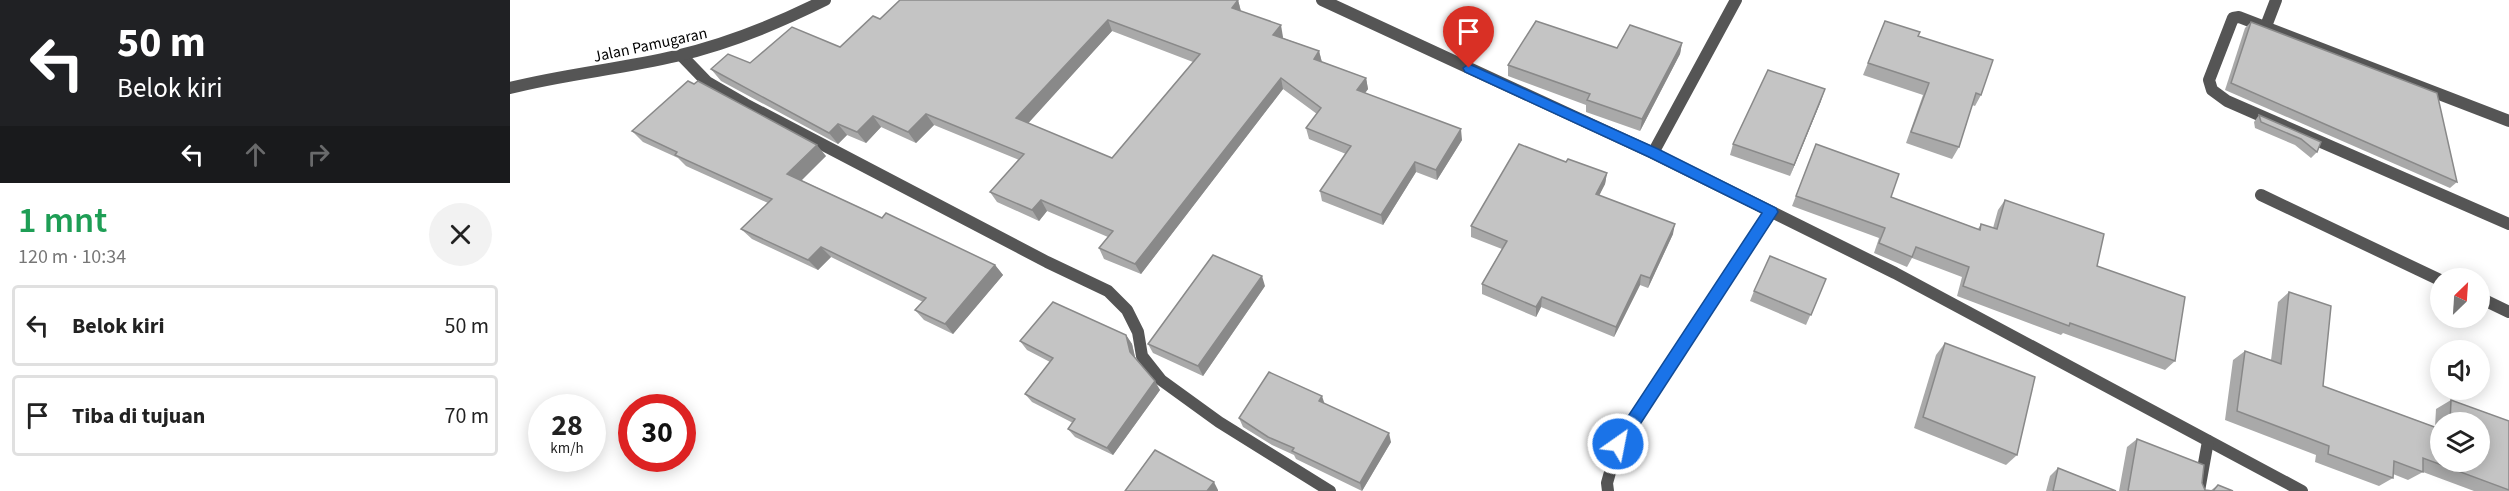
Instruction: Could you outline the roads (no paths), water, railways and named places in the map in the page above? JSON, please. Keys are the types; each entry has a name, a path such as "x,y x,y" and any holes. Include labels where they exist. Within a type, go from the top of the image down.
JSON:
{"street":[{"name":"Jalan Pamugaran","path":"510,88 538,80 698,52 780,23 825,0"},
{"path":"1322,0 1653,153 1895,273 2302,491"},
{"path":"1653,153 1736,0"},
{"path":"2266,26 2276,0"},
{"path":"2509,122 2243,18 2233,18 2209,80 2212,90 2219,96 2509,224"},
{"path":"681,55 707,81 745,104 1047,262 1108,291 1127,310 1138,332 1142,356 1161,380 1220,422 1330,491"},
{"path":"2261,195 2430,275"},
{"path":"1608,491 1607,483 1618,444 1771,212"},
{"path":"2490,303 2509,312"},
{"path":"2199,491 2208,441"}]}
